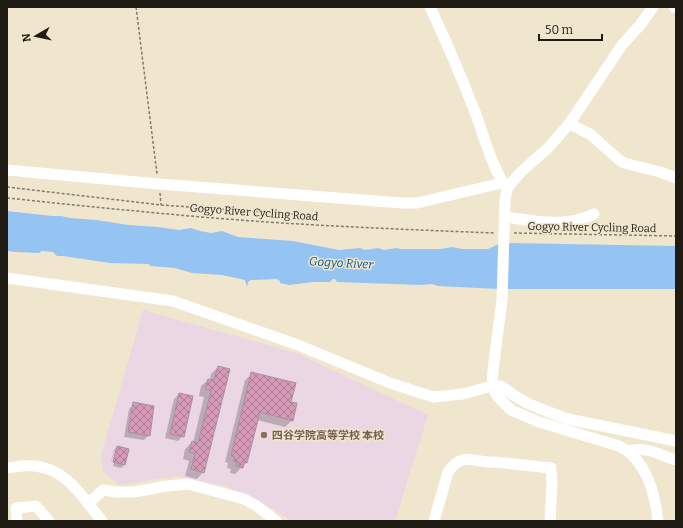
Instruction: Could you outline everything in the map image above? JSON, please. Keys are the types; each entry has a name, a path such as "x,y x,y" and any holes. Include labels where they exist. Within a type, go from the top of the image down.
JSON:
{"street":[{"path":"430,7 461,74 505,186 502,300 492,370 492,386 498,397 511,410 539,422 619,446 628,451 642,467 645,473 655,500 658,521"},
{"path":"7,170 159,184 402,203 417,203 505,186 549,147 569,124 622,45 641,24 653,7"},
{"path":"569,124 590,134 624,163 660,172 676,178"},
{"path":"505,217 557,223 582,220 594,214"},
{"path":"7,278 173,301 298,344 390,383 433,397 463,394 492,386 501,386 527,403 568,419 676,441"},
{"path":"628,451 638,448 649,450 676,460"},
{"path":"434,521 448,472 459,461 471,458 490,462 551,468 552,483 550,521"},
{"path":"7,468 35,466 56,472 74,487 102,521"},
{"path":"88,504 103,490 134,492 188,484 244,499 257,506 276,521"},
{"path":"17,521 16,508 36,506 49,521"}],"path":[{"path":"136,7 161,205"},
{"path":"7,187 161,205 309,215"},
{"name":"Gogyo River Cycling Road","path":"7,198 266,222 363,228 504,234 676,236"}],"shaded area":[{"name":"四谷学院高等学校 本校","path":"143,310 296,353 428,415 395,521 291,521 273,509 226,486 176,476 119,485 113,480 103,471 101,455"}],"water":[{"name":"Gogyo River","path":"7,211 179,230 191,228 211,233 222,231 238,237 293,241 339,250 360,248 365,250 378,248 384,250 397,248 441,249 452,247 462,249 488,249 499,244 510,243 676,246 676,289 499,289 438,286 432,284 420,285 337,282 335,279 330,282 313,282 289,285 280,283 277,279 251,280 248,282 247,287 245,280 222,275 192,273 175,268 150,266 149,264 110,263 57,256 53,252 42,251 39,253 7,251"}],"building":[{"path":"218,366 230,369 204,473 191,469 195,454 189,452 192,441 198,443 211,391 205,389 208,379 214,380"},
{"path":"251,372 296,383 291,402 297,403 293,421 260,412 247,463 244,462 243,468 236,466 237,462 233,461 235,457 231,456"},
{"path":"179,393 193,396 184,437 170,434"},
{"path":"133,402 154,406 150,436 128,432"},
{"path":"117,446 129,449 125,465 113,462"}],"place":[{"name":"四谷学院高等学校 本校","path":"264,435"}]}
